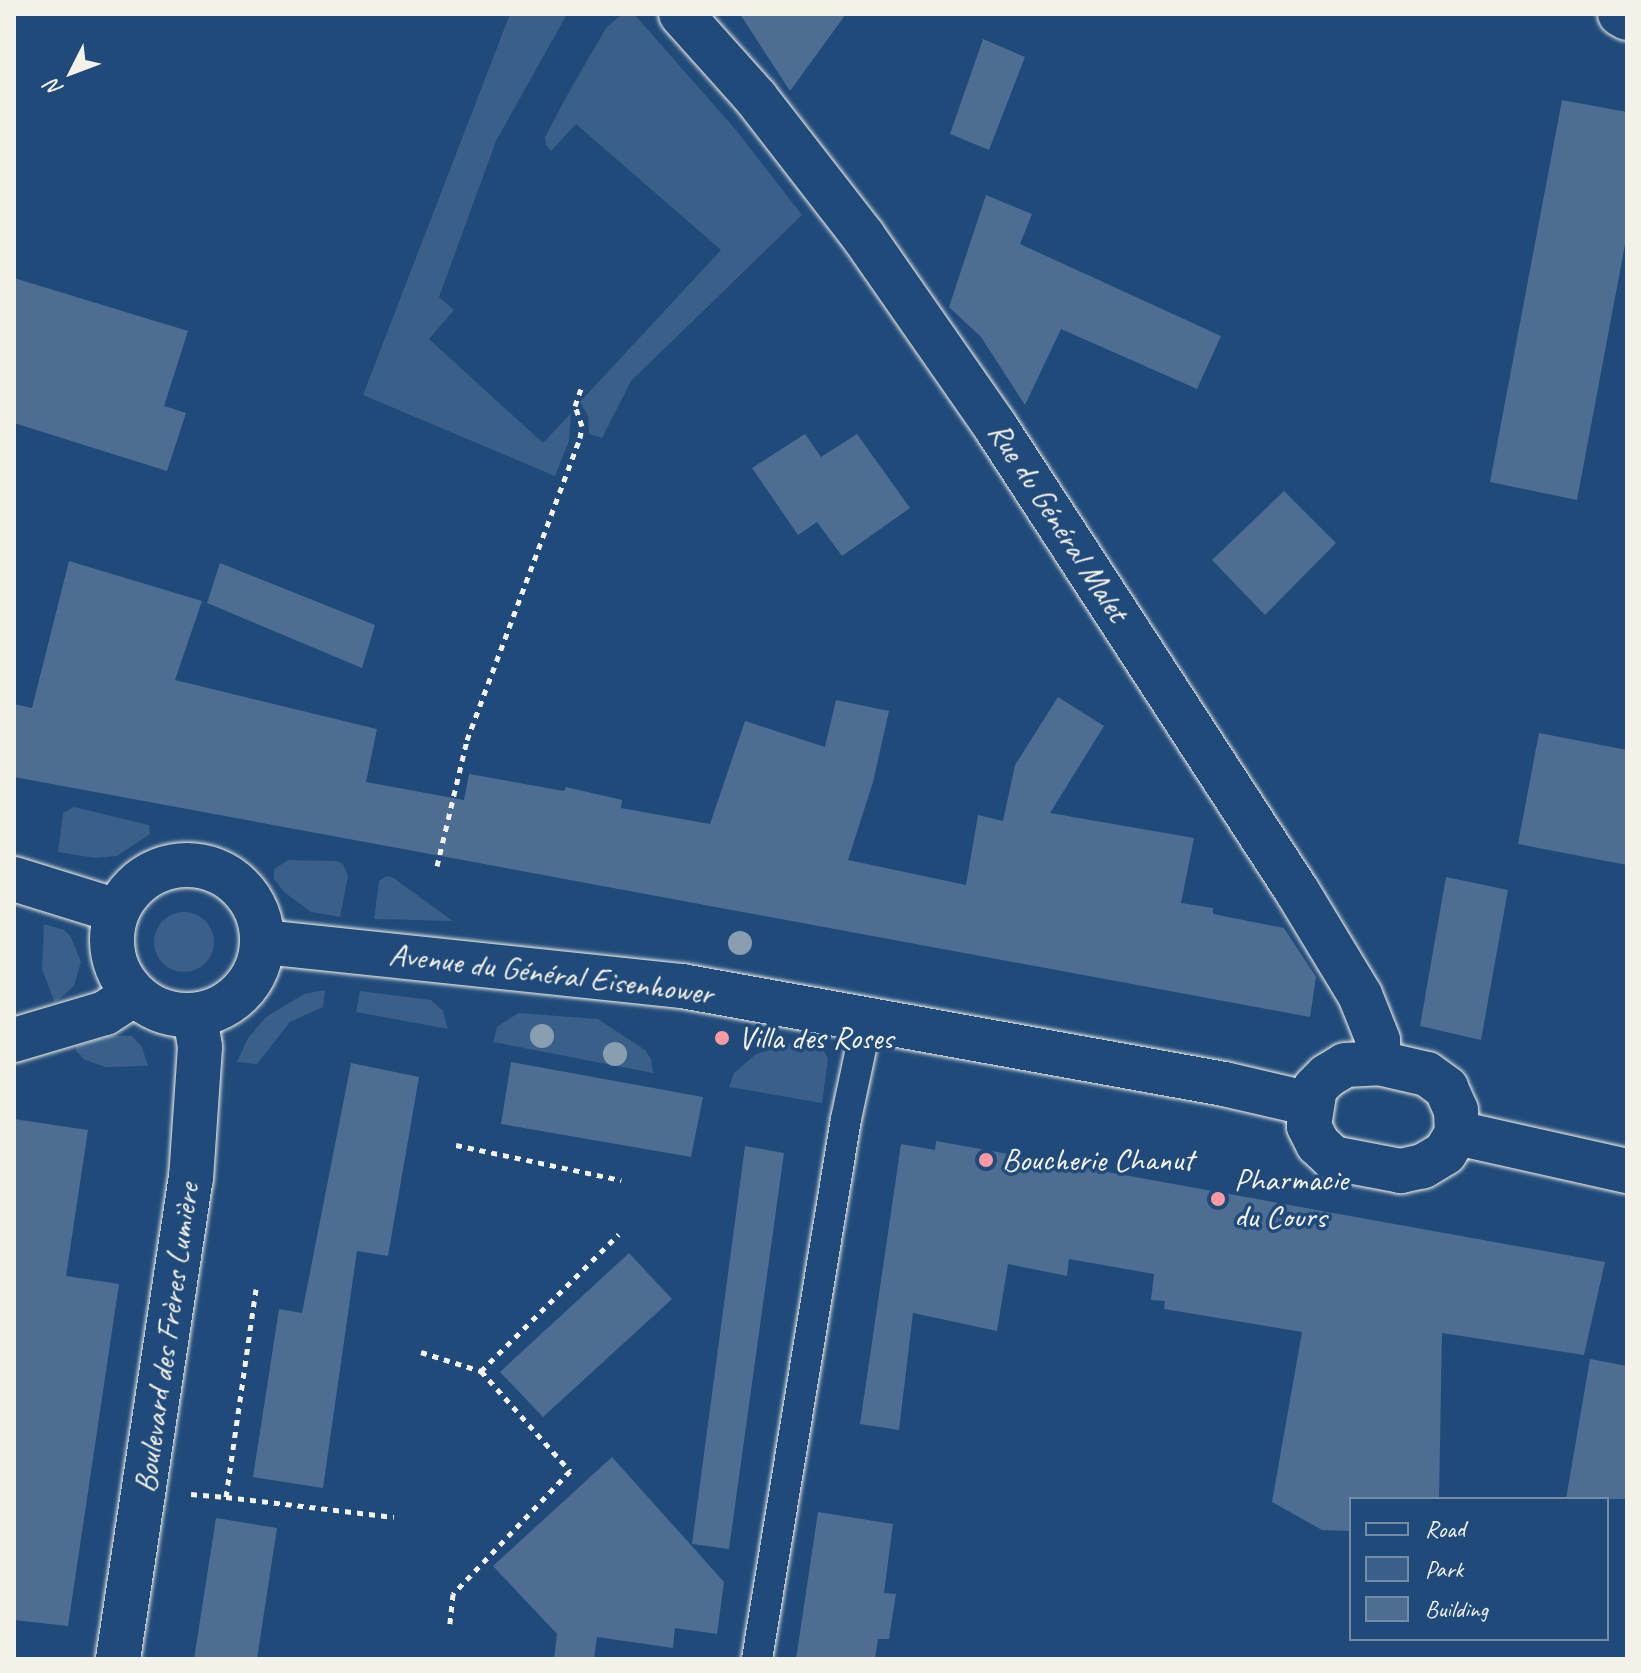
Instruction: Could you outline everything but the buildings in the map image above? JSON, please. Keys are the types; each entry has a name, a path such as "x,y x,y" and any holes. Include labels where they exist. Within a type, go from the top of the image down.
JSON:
{"main road":[{"name":"Rue du Général Malet","path":"681,14 756,98 863,236 1004,439 1297,891 1360,995 1378,1040 1379,1063"},
{"path":"1620,14 1627,18"},
{"path":"177,865 203,866 227,876 247,893 259,917 263,942 259,964 250,984 235,999 216,1011 173,1015 151,1007 134,994 121,976 113,955 112,933 117,911 131,889 152,873 177,865"},
{"path":"14,879 117,911"},
{"name":"Avenue du Général Eisenhower","path":"263,942 682,986 1224,1084 1310,1104"},
{"path":"14,1040 105,1013 134,994"},
{"name":"Boulevard des Frères Lumière","path":"118,1659 191,1179 200,1047 195,1015"},
{"path":"1379,1063 1427,1074 1446,1088 1456,1110 1457,1133 1445,1153 1401,1171 1333,1158 1318,1144 1309,1126 1310,1104 1315,1088 1345,1065 1379,1063"},
{"path":"1457,1133 1627,1171"}],"lane":[{"path":"757,1659 846,1119 867,1020"}],"path":[{"path":"437,866 467,740 580,438 582,426 575,406 581,389"},
{"path":"456,1145 621,1180"},
{"path":"481,1371 619,1234"},
{"path":"226,1497 256,1289"},
{"path":"421,1352 481,1371 570,1471 453,1594 450,1624"},
{"path":"185,1493 394,1517"}],"green space":[{"path":"510,14 567,14 496,141 439,297 454,310 429,339 543,443 571,413 569,441 555,476 363,395"},
{"path":"622,14 634,14 736,130 802,215 631,381 602,438 589,434 588,416 580,402 721,250 576,124 551,151 546,145 545,137 606,28"},
{"path":"74,807 149,825 150,834 117,856 95,858 58,852 63,813"},
{"path":"288,860 337,861 343,864 348,876 340,917 311,912 284,892 274,879 274,869"},
{"path":"387,876 453,921 374,919 379,881"},
{"path":"184,912 196,914 205,921 212,930 212,954 205,963 196,970 184,972 172,970 163,963 156,954 154,942 156,930 163,921 172,914"},
{"path":"44,924 64,930 71,937 81,962 74,986 55,1003 42,969"},
{"path":"325,990 323,1007 290,1022 257,1064 237,1062 248,1038 266,1017 304,994"},
{"path":"360,991 431,1000 443,1011 448,1029 356,1012"},
{"path":"518,1013 598,1019 645,1050 651,1059 653,1073 493,1042 497,1027"},
{"path":"109,1036 132,1036 142,1047 148,1066 105,1067 85,1060 76,1051 76,1046"},
{"path":"806,1038 820,1043 828,1059 822,1103 729,1087 734,1073 756,1054"}],"place":[{"name":"Villa des Roses","path":"722,1038"},
{"name":"Boucherie Chanut","path":"986,1160"},
{"name":"Pharmacie du Cours","path":"1218,1199"}]}
